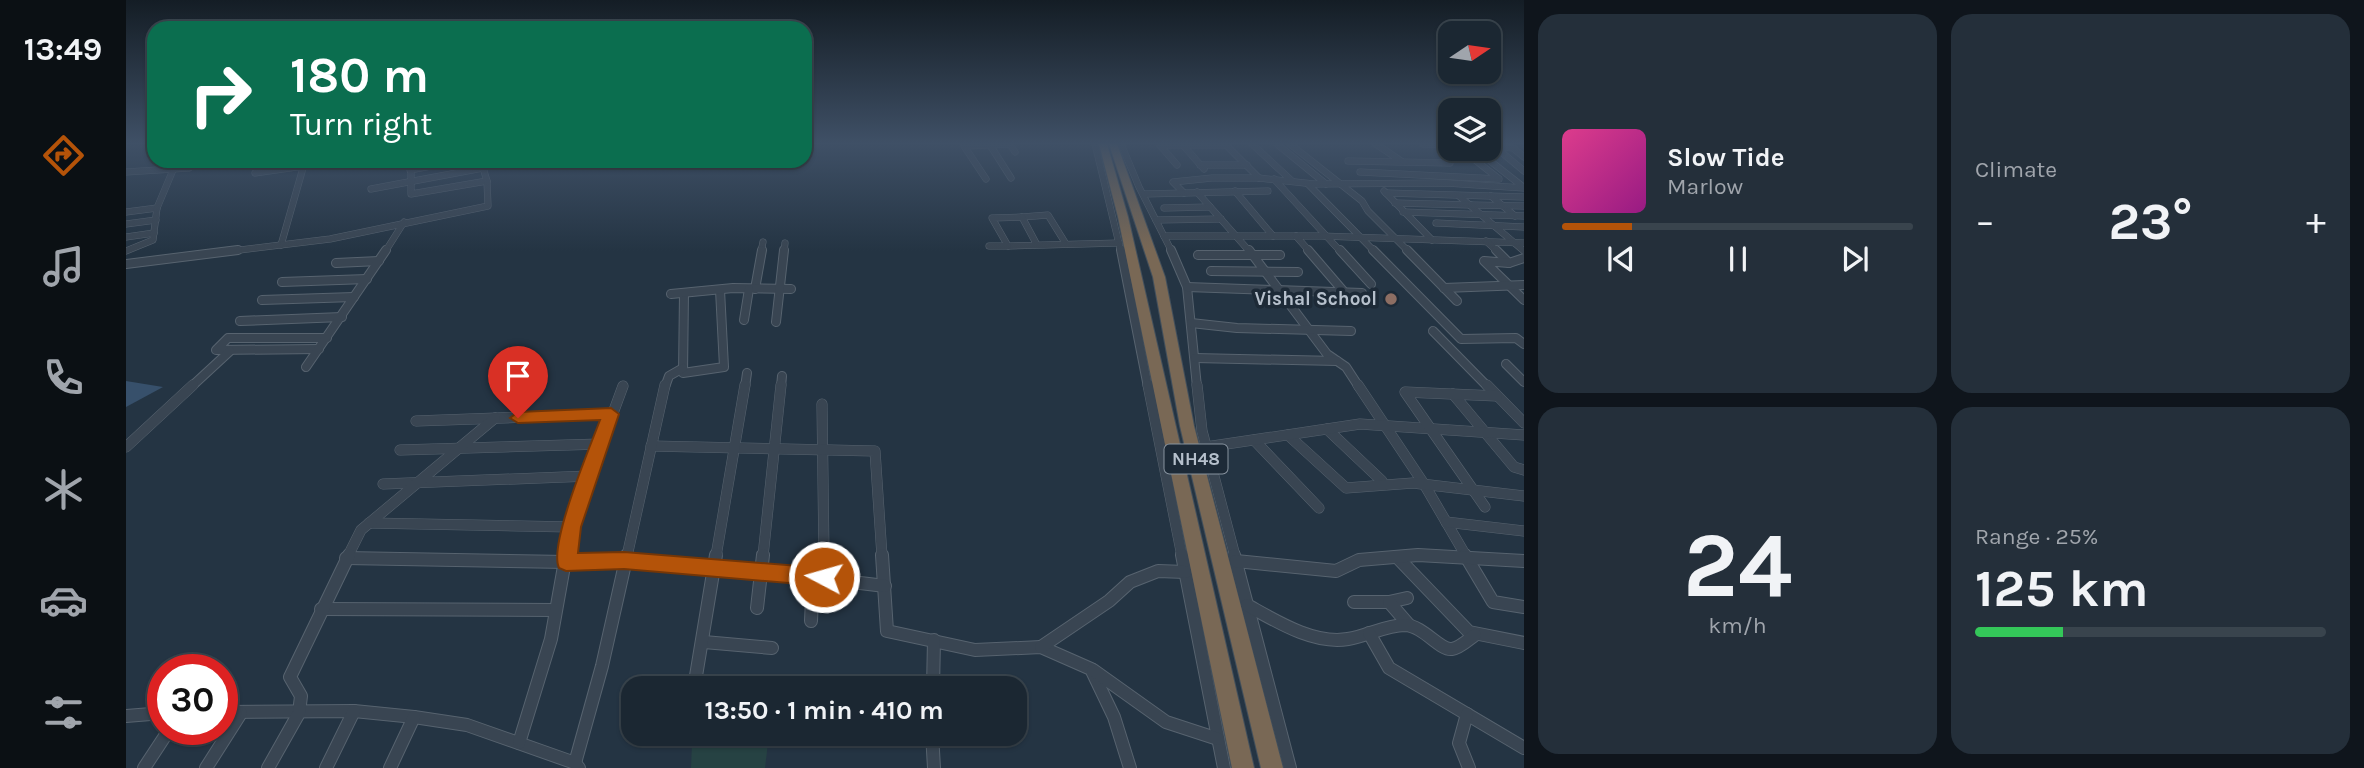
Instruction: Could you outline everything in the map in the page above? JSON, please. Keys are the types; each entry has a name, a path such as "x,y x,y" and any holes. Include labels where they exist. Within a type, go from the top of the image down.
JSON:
{"highway":[{"name":"NH48","path":"1114,180 1242,768"},
{"name":"NH48","path":"1125,180 1159,277 1187,426 1272,768"}],"street":[{"path":"126,251 150,243 157,208 169,180"},
{"path":"281,245 300,180"},
{"path":"371,189 415,180"},
{"path":"1106,180 1224,768"},
{"path":"1137,180 1178,263 1186,287 1206,447 1290,768"},
{"path":"1184,193 1172,181 1187,180"},
{"path":"1275,180 1371,284"},
{"path":"1279,180 1308,184 1445,183 1524,188"},
{"path":"1321,180 1326,184"},
{"path":"1337,180 1363,201 1368,211 1457,301"},
{"path":"1369,180 1386,193 1432,240"},
{"path":"1471,180 1524,225"},
{"path":"1500,180 1508,187"},
{"path":"126,264 330,239 488,206 487,181 411,194 410,181"},
{"path":"1445,183 1520,243 1524,250"},
{"path":"1308,184 1461,339 1516,338 1524,344"},
{"path":"1234,191 1273,236"},
{"path":"1144,194 1268,191"},
{"path":"1197,192 1253,255 1327,354 1346,367 1424,484 1493,602 1524,607"},
{"path":"1386,193 1524,197"},
{"path":"1395,203 1524,206"},
{"path":"1164,208 1210,207"},
{"path":"126,212 157,208"},
{"path":"1403,212 1524,216"},
{"path":"1008,246 992,218 1048,215 1066,244"},
{"path":"1022,216 1037,245"},
{"path":"1156,220 1221,219"},
{"path":"126,224 156,220"},
{"path":"306,367 404,222"},
{"path":"1436,223 1524,225"},
{"path":"126,237 154,233"},
{"path":"1164,236 1327,236 1520,243"},
{"path":"1296,236 1345,293"},
{"path":"744,320 763,242"},
{"path":"1486,242 1509,263"},
{"path":"776,322 785,243"},
{"path":"989,246 1119,243"},
{"path":"1198,256 1280,256"},
{"path":"1524,258 1509,263 1484,261 1524,300"},
{"path":"336,263 380,261"},
{"path":"1211,271 1298,272"},
{"path":"282,282 368,279"},
{"path":"1444,288 1524,285"},
{"path":"1186,287 1362,293"},
{"path":"671,294 791,289"},
{"path":"684,293 683,373 724,367 720,290"},
{"path":"262,300 354,297"},
{"path":"240,321 342,317"},
{"path":"1192,323 1237,328 1351,331"},
{"path":"1433,331 1524,424"},
{"path":"320,349 216,350 228,338 327,338"},
{"path":"126,447 230,351"},
{"path":"1195,358 1336,360"},
{"path":"1506,363 1524,383"},
{"path":"238,713 354,711 467,725 577,766 669,376 683,368"},
{"path":"697,676 747,373"},
{"path":"757,608 782,376"},
{"path":"519,743 551,639 571,527 623,386"},
{"path":"1485,507 1405,392 1497,396"},
{"path":"1454,394 1521,470 1524,480"},
{"path":"811,621 818,577 822,404"},
{"path":"1509,408 1524,409"},
{"path":"416,421 611,414"},
{"path":"268,768 299,713 301,696 290,677 361,530 495,418"},
{"path":"1206,447 1360,424 1524,435"},
{"path":"1327,429 1382,481"},
{"path":"1288,435 1342,486 1382,481 1471,487 1524,496"},
{"path":"1254,440 1319,508"},
{"path":"400,450 601,444"},
{"path":"652,446 875,451 887,631 975,650 1041,647 1091,669 1166,722 1218,739"},
{"path":"383,484 589,477"},
{"path":"1446,522 1524,531"},
{"path":"369,523 571,527"},
{"path":"1236,561 1336,571 1359,559 1466,556 1524,561"},
{"path":"1397,557 1475,635 1524,643"},
{"path":"346,558 566,562 624,560 761,570 885,586"},
{"path":"1041,647 1109,601 1130,582 1158,571 1185,572"},
{"path":"1354,602 1389,602 1407,598"},
{"path":"1389,602 1409,625"},
{"path":"1247,605 1272,618 1335,640 1354,639 1369,633 1409,625 1417,627 1448,649 1454,649 1475,635"},
{"path":"321,609 555,610"},
{"path":"1369,633 1389,668 1524,748"},
{"path":"933,676 934,640"},
{"path":"704,642 772,649"},
{"path":"1091,669 1114,717 1130,768"},
{"path":"326,768 354,711"},
{"path":"205,768 241,713"},
{"path":"126,716 147,714"},
{"path":"1467,714 1458,743 1469,768"},
{"path":"390,768 414,717"},
{"path":"144,768 159,745"},
{"path":"933,746 934,768"}],"green space":[{"path":"692,746 768,746 765,768 691,768"}],"water":[{"path":"126,381 163,387 126,407"}],"place":[{"name":"Vishal School","path":"1391,299"}],"route":[{"path":"518,418 611,414 571,527 566,562 624,560 824,577"}]}
